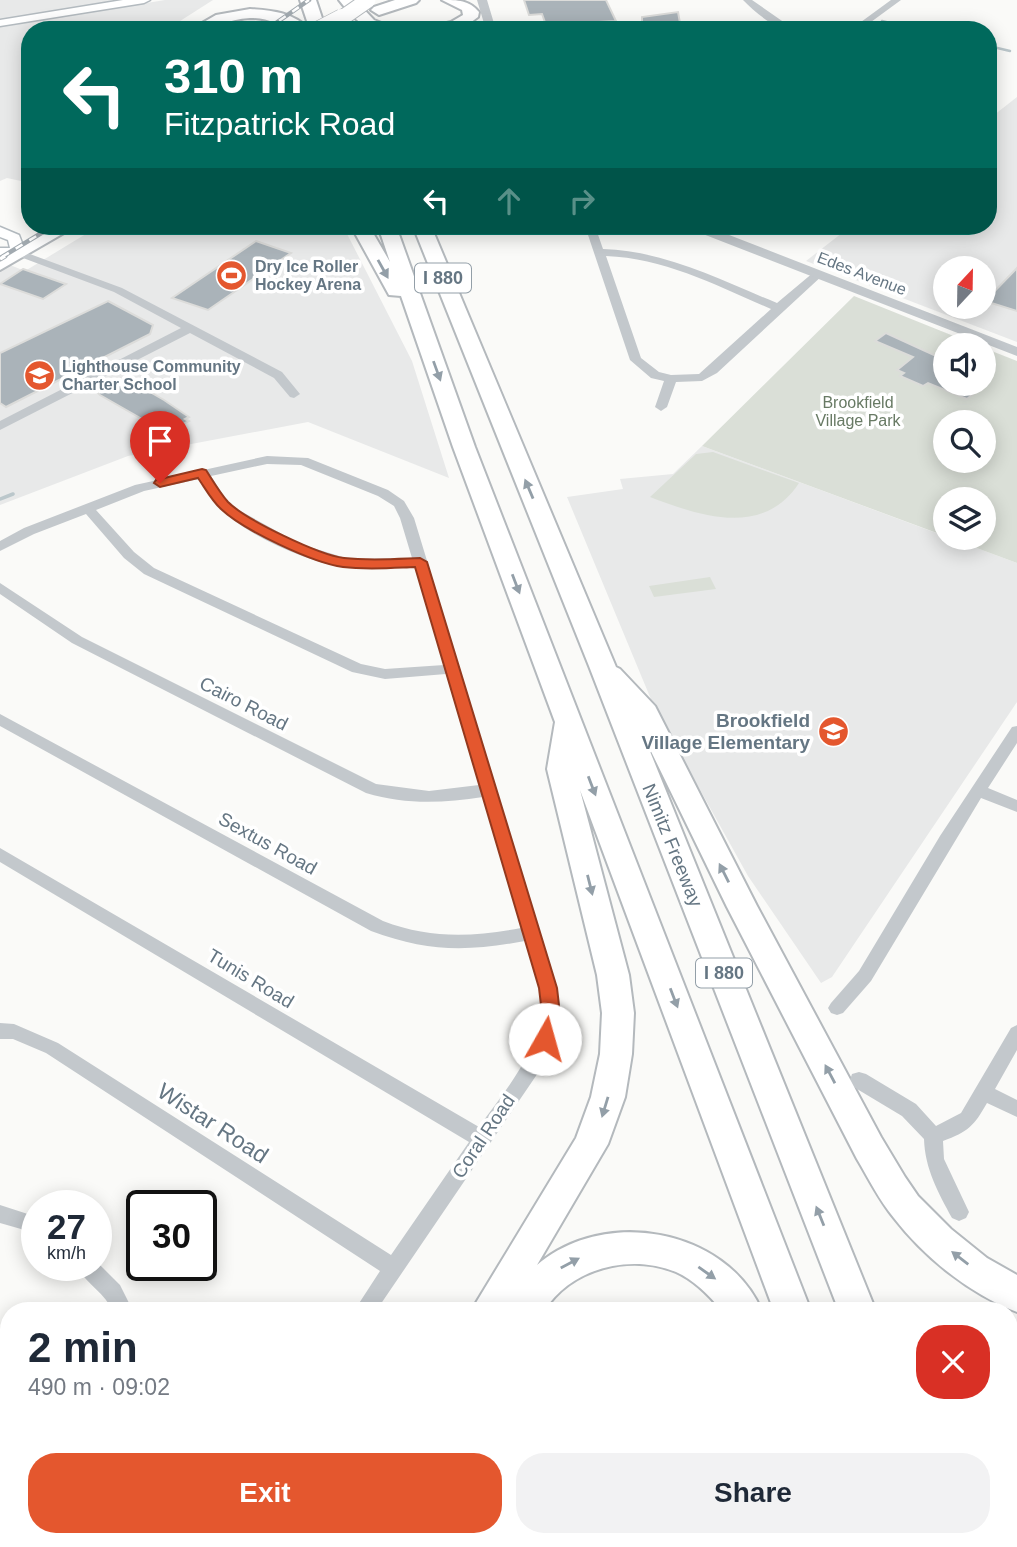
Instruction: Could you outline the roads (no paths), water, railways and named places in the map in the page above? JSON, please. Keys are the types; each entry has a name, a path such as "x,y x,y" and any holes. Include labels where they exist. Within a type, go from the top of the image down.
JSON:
{"highway":[{"path":"194,21 227,0"},
{"path":"308,0 315,21"},
{"path":"332,0 343,21"},
{"path":"346,0 367,21"},
{"path":"374,5 411,0"},
{"path":"450,0 467,7 471,12 470,17 464,21"},
{"path":"215,21 245,15 288,21"},
{"path":"365,235 397,293 414,307"},
{"name":"I 880","path":"390,235 414,307 568,722 790,1302"},
{"name":"Nimitz Freeway","path":"426,235 602,666 852,1295"},
{"path":"436,235 463,331"},
{"path":"602,666 642,706 740,904 869,1149 893,1188 913,1215 938,1241 974,1270 1017,1295"},
{"path":"494,1302 591,1144 608,1097 617,1054 618,1013 612,975 561,769 568,722"},
{"path":"529,1302 538,1288 570,1262 603,1251 639,1248 659,1250 688,1260 729,1290 738,1302"}],"main road":[{"path":"0,23 144,0"},
{"path":"353,21 374,5 393,0"},
{"path":"0,265 7,244 38,235"}],"street":[{"path":"482,0 484,21"},
{"path":"747,0 773,21"},
{"path":"867,21 897,0"},
{"path":"593,235 636,360 643,369 654,375 671,379 702,377 713,370 818,274"},
{"name":"Edes Avenue","path":"718,235 1017,352"},
{"path":"7,244 118,290 278,375 294,394"},
{"path":"599,252 630,252 658,258 778,308"},
{"path":"0,426 189,329"},
{"path":"661,407 671,379"},
{"name":"Coral Road","path":"202,473 267,460 303,461 383,494 399,505 407,518 548,988 551,1014 545,1039 535,1062 370,1302"},
{"path":"0,547 29,531 87,507 140,488 202,473 223,504 240,518 316,555 340,562 366,565 420,562"},
{"path":"87,507 129,555 149,571 357,668 385,674 452,669"},
{"name":"Cairo Road","path":"0,587 77,640 372,789 408,798 440,798 487,790"},
{"name":"Sextus Road","path":"0,719 377,926 404,937 436,944 472,944 532,933"},
{"path":"837,1008 865,976 946,840 1017,731"},
{"path":"979,791 1017,806"},
{"name":"Tunis Road","path":"0,854 482,1139"},
{"name":"Wistar Road","path":"0,1031 14,1032 52,1048 393,1268"},
{"path":"933,1136 953,1129 968,1119 1017,1033"},
{"path":"859,1080 909,1110 933,1136 934,1159 944,1185 960,1212"},
{"path":"984,1093 1017,1109"},
{"path":"0,1214 21,1221"},
{"path":"102,1281 121,1302"}],"waterway":[{"path":"997,48 1010,51"},
{"path":"0,499 13,494"}],"railway":[{"path":"279,21 309,0"},
{"path":"2,257 38,235"},
{"path":"0,259 5,256"}],"place":[{"name":"Dry Ice Roller Hockey Arena","path":"232,275"},
{"name":"Lighthouse Community Charter School","path":"39,375"},
{"name":"Brookfield Village Elementary","path":"833,731"}],"park label":[{"name":"Brookfield Village Park","path":"858,411"}]}
